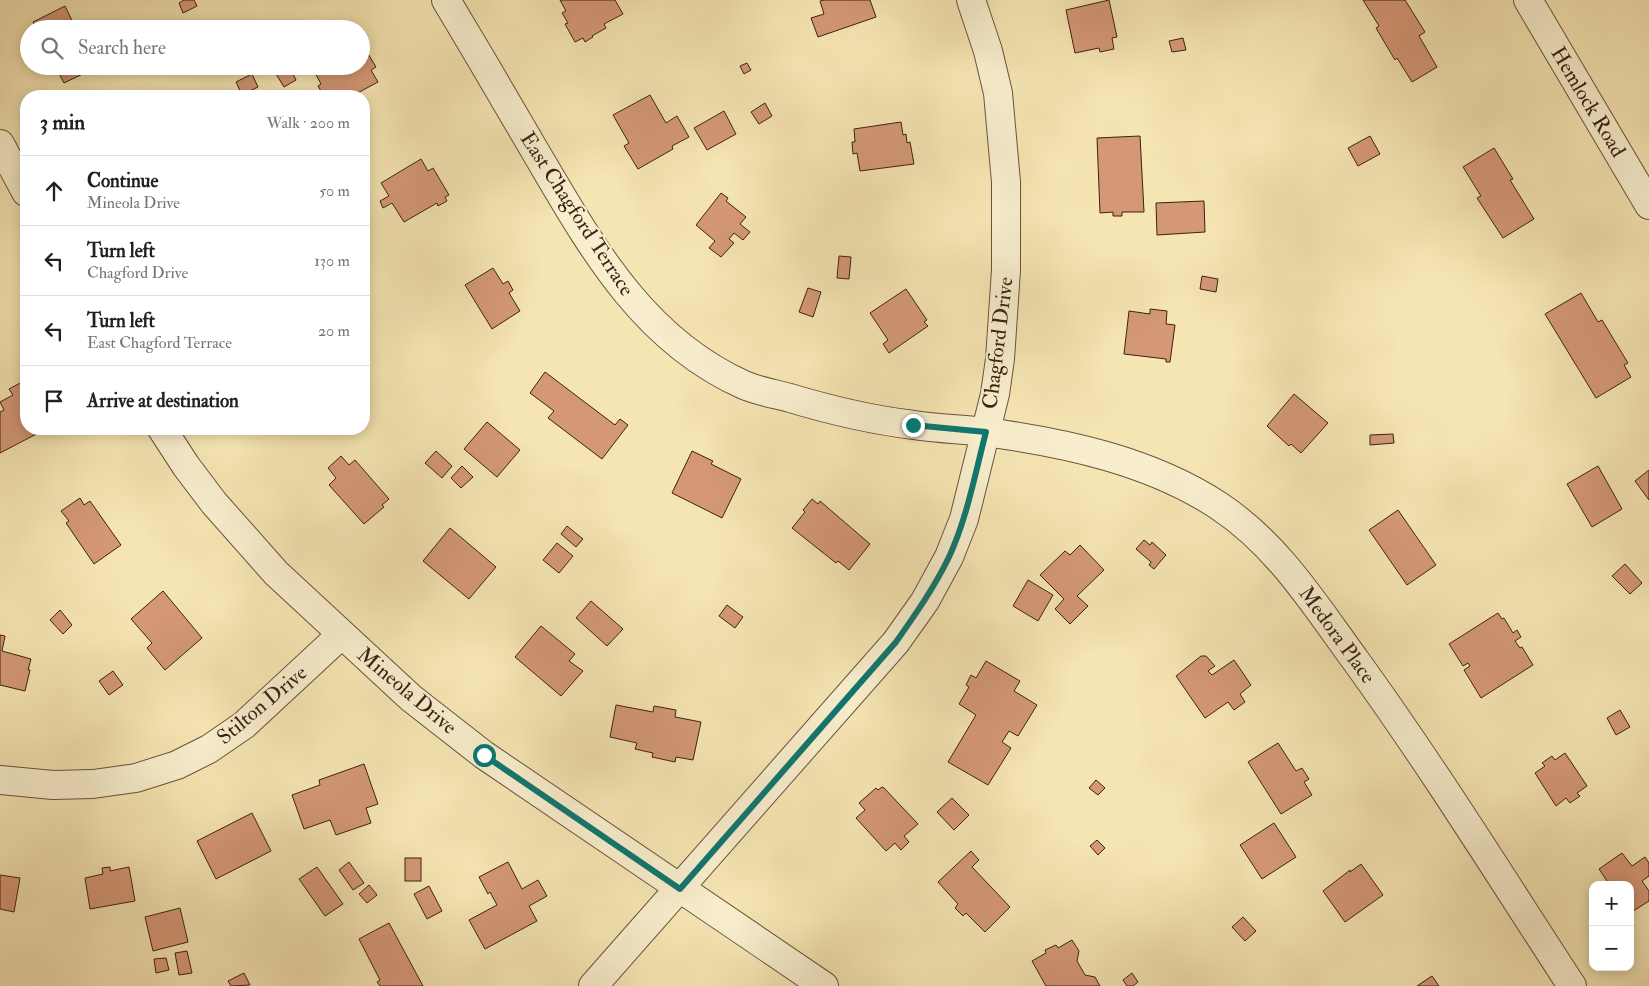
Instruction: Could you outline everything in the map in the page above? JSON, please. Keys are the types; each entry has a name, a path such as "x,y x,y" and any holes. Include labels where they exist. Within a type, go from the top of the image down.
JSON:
{"street":[{"name":"East Chagford Terrace","path":"446,0 552,180 610,272 634,303 670,338 702,361 745,386 838,411 913,425 986,432"},
{"name":"Chagford Drive","path":"593,986 896,642 925,601 949,557 964,519 995,394 1000,359 1006,270 1006,182 998,93 988,52 971,0"},
{"name":"Hemlock Road","path":"1528,0 1649,205"},
{"path":"0,144 20,181"},
{"name":"Medora Place","path":"986,432 1067,446 1141,467 1177,482 1220,507 1259,537 1293,574 1392,712 1572,986"},
{"name":"Mineola Drive","path":"166,435 214,503 276,573 411,698 484,755 824,986"},
{"name":"Stilton Drive","path":"0,780 53,785 93,784 136,778 177,765 209,750 244,725 341,635"}],"building":[{"path":"184,0 194,0 197,6 183,13 179,3"},
{"path":"560,0 615,0 623,14 604,24 606,28 585,42 583,38 575,42 565,24 568,23 562,13 566,11"},
{"path":"870,0 876,17 818,37 811,18 824,14 820,1"},
{"path":"1109,0 1117,37 1112,38 1114,49 1100,52 1099,48 1075,53 1066,10"},
{"path":"1363,0 1405,0 1425,32 1419,36 1437,67 1412,82 1397,58 1395,60 1376,28 1379,26"},
{"path":"65,6 72,20 37,20"},
{"path":"1183,38 1186,50 1172,52 1169,41"},
{"path":"370,57 376,67 371,70 378,82 363,90 320,90 318,86 321,84 316,75 370,75"},
{"path":"747,63 751,70 744,74 740,66"},
{"path":"60,75 81,75 64,83"},
{"path":"252,75 258,87 252,90 240,90 236,82"},
{"path":"277,75 294,75 296,80 284,87"},
{"path":"650,95 666,123 677,116 689,137 672,146 673,149 638,169 624,146 629,143 613,115"},
{"path":"765,103 772,116 759,124 751,112"},
{"path":"724,111 736,134 707,150 694,128"},
{"path":"901,122 903,135 906,134 907,143 910,142 914,164 860,171 857,153 853,154 852,142 855,142 854,129"},
{"path":"1140,136 1144,212 1122,212 1122,216 1113,216 1113,212 1100,213 1097,138"},
{"path":"1370,136 1380,154 1358,166 1348,148"},
{"path":"1494,148 1513,179 1510,180 1534,219 1503,238 1477,198 1481,196 1463,167"},
{"path":"421,159 428,171 433,168 449,195 445,197 447,201 438,206 437,203 404,222 392,203 383,208 380,201 389,196 381,183"},
{"path":"721,193 728,198 726,201 746,217 740,224 750,232 743,240 734,233 729,239 734,243 721,257 709,248 715,241 696,225"},
{"path":"1204,201 1205,232 1157,235 1156,203"},
{"path":"839,256 851,257 849,279 837,278"},
{"path":"493,268 503,284 508,281 513,290 509,293 520,311 492,329 465,285"},
{"path":"1202,276 1218,279 1216,292 1200,289"},
{"path":"808,288 821,292 813,317 799,312"},
{"path":"906,289 927,320 924,322 928,326 889,353 883,344 888,340 870,313"},
{"path":"1581,293 1598,322 1602,320 1628,363 1624,365 1631,377 1596,398 1545,314"},
{"path":"1150,309 1167,311 1166,324 1175,325 1170,362 1166,362 1166,359 1124,354 1129,311 1150,314"},
{"path":"545,372 615,425 620,419 628,425 602,459 548,418 554,411 530,393"},
{"path":"20,383 20,435 34,435 0,453 0,412 4,410 0,402 13,395 9,389"},
{"path":"1294,394 1328,423 1301,453 1291,444 1289,446 1267,426"},
{"path":"487,422 520,450 497,477 464,449"},
{"path":"1393,434 1394,443 1370,445 1370,435"},
{"path":"436,451 452,466 442,478 425,463"},
{"path":"692,451 713,461 711,464 741,479 722,518 672,493"},
{"path":"341,456 349,465 355,460 389,499 382,505 384,507 364,524 329,485 336,478 328,468"},
{"path":"462,466 473,477 461,488 451,478"},
{"path":"1598,466 1622,509 1592,527 1567,484"},
{"path":"1649,470 1649,500 1635,481"},
{"path":"80,498 84,505 90,501 121,545 94,564 66,523 69,521 61,511"},
{"path":"812,499 818,504 820,501 870,544 849,570 838,561 836,563 792,528 805,512 803,510"},
{"path":"1398,510 1436,565 1407,585 1369,530"},
{"path":"567,526 583,539 576,547 561,534"},
{"path":"450,528 496,567 469,599 423,561"},
{"path":"1144,540 1150,545 1152,542 1166,555 1154,569 1149,565 1151,562 1136,549"},
{"path":"557,543 573,556 559,573 543,560"},
{"path":"1080,545 1104,570 1077,596 1088,606 1070,624 1055,609 1064,599 1040,575 1065,551 1070,555"},
{"path":"1625,564 1642,583 1630,594 1612,576"},
{"path":"1028,580 1053,595 1038,621 1013,606"},
{"path":"163,591 202,638 165,670 147,648 152,643 131,619"},
{"path":"591,601 623,629 607,646 576,618"},
{"path":"727,605 743,617 735,628 719,616"},
{"path":"60,610 72,625 63,634 50,620"},
{"path":"1498,613 1502,619 1504,618 1513,633 1517,630 1521,637 1515,641 1520,648 1522,647 1533,665 1481,698 1464,670 1470,666 1468,663 1463,666 1449,644"},
{"path":"541,626 575,654 569,661 583,671 561,696 515,657"},
{"path":"0,635 5,636 2,651 31,659 25,691 0,685"},
{"path":"1201,656 1206,656 1215,666 1208,671 1212,675 1234,660 1251,685 1240,694 1245,702 1234,710 1228,702 1205,718 1176,676"},
{"path":"986,661 1020,681 1014,691 1037,705 1018,736 1009,731 1002,742 1011,748 988,785 948,762 976,715 959,704 969,687 966,685 971,675 976,678"},
{"path":"113,671 123,685 109,695 99,681"},
{"path":"616,705 653,712 654,706 676,710 675,717 701,722 693,760 676,757 675,762 652,757 653,753 635,749 637,743 610,737"},
{"path":"1620,710 1630,727 1616,735 1607,718"},
{"path":"1278,743 1296,771 1302,768 1309,779 1304,782 1312,795 1281,814 1248,762"},
{"path":"1565,753 1587,786 1577,793 1580,796 1570,803 1566,798 1556,806 1535,773 1545,766 1542,763 1552,756 1555,760"},
{"path":"364,764 378,804 366,808 371,823 336,835 330,820 304,829 292,795 320,785 319,780"},
{"path":"1096,780 1105,788 1098,795 1089,788"},
{"path":"882,787 918,824 904,836 909,842 901,850 895,843 886,851 856,818 865,810 859,803 876,788 878,790"},
{"path":"952,798 969,815 954,830 937,812"},
{"path":"252,813 271,851 216,879 197,841"},
{"path":"1274,823 1296,857 1262,879 1240,845"},
{"path":"1097,840 1105,848 1098,855 1090,846"},
{"path":"971,851 979,860 972,867 1010,907 985,932 966,913 963,916 955,908 958,904 938,882"},
{"path":"1622,853 1632,866 1645,857 1649,863 1649,876 1642,881 1649,891 1649,901 1634,910 1634,881 1607,881 1599,869"},
{"path":"405,858 421,858 421,881 405,881"},
{"path":"349,862 364,883 353,890 339,870"},
{"path":"508,862 522,889 538,880 547,896 529,906 537,921 485,949 469,920 497,905 490,892 488,894 479,877"},
{"path":"1361,864 1383,895 1345,922 1323,891"},
{"path":"110,867 110,871 129,867 135,901 90,909 85,878 103,874 102,868"},
{"path":"317,867 343,904 325,916 299,879"},
{"path":"0,875 20,878 14,912 0,909"},
{"path":"369,885 377,895 367,903 359,894"},
{"path":"429,886 442,911 427,919 414,894"},
{"path":"180,908 188,942 153,951 145,917"},
{"path":"1243,917 1256,931 1245,941 1232,927"},
{"path":"389,923 423,986 380,986 377,982 380,980 359,939"},
{"path":"1072,940 1079,951 1077,961 1085,975 1095,977 1100,986 1046,986 1032,961 1046,953 1045,950 1056,945 1058,948"},
{"path":"187,951 192,973 179,975 175,953"},
{"path":"166,958 169,970 156,973 154,959"},
{"path":"244,973 250,985 231,986 228,981"},
{"path":"1132,973 1138,982 1133,986 1127,986 1123,980"},
{"path":"1432,976 1439,986 1417,986"}],"route":[{"path":"484,755 680,889 896,642 925,601 949,557 964,519 986,432 913,425"}]}
